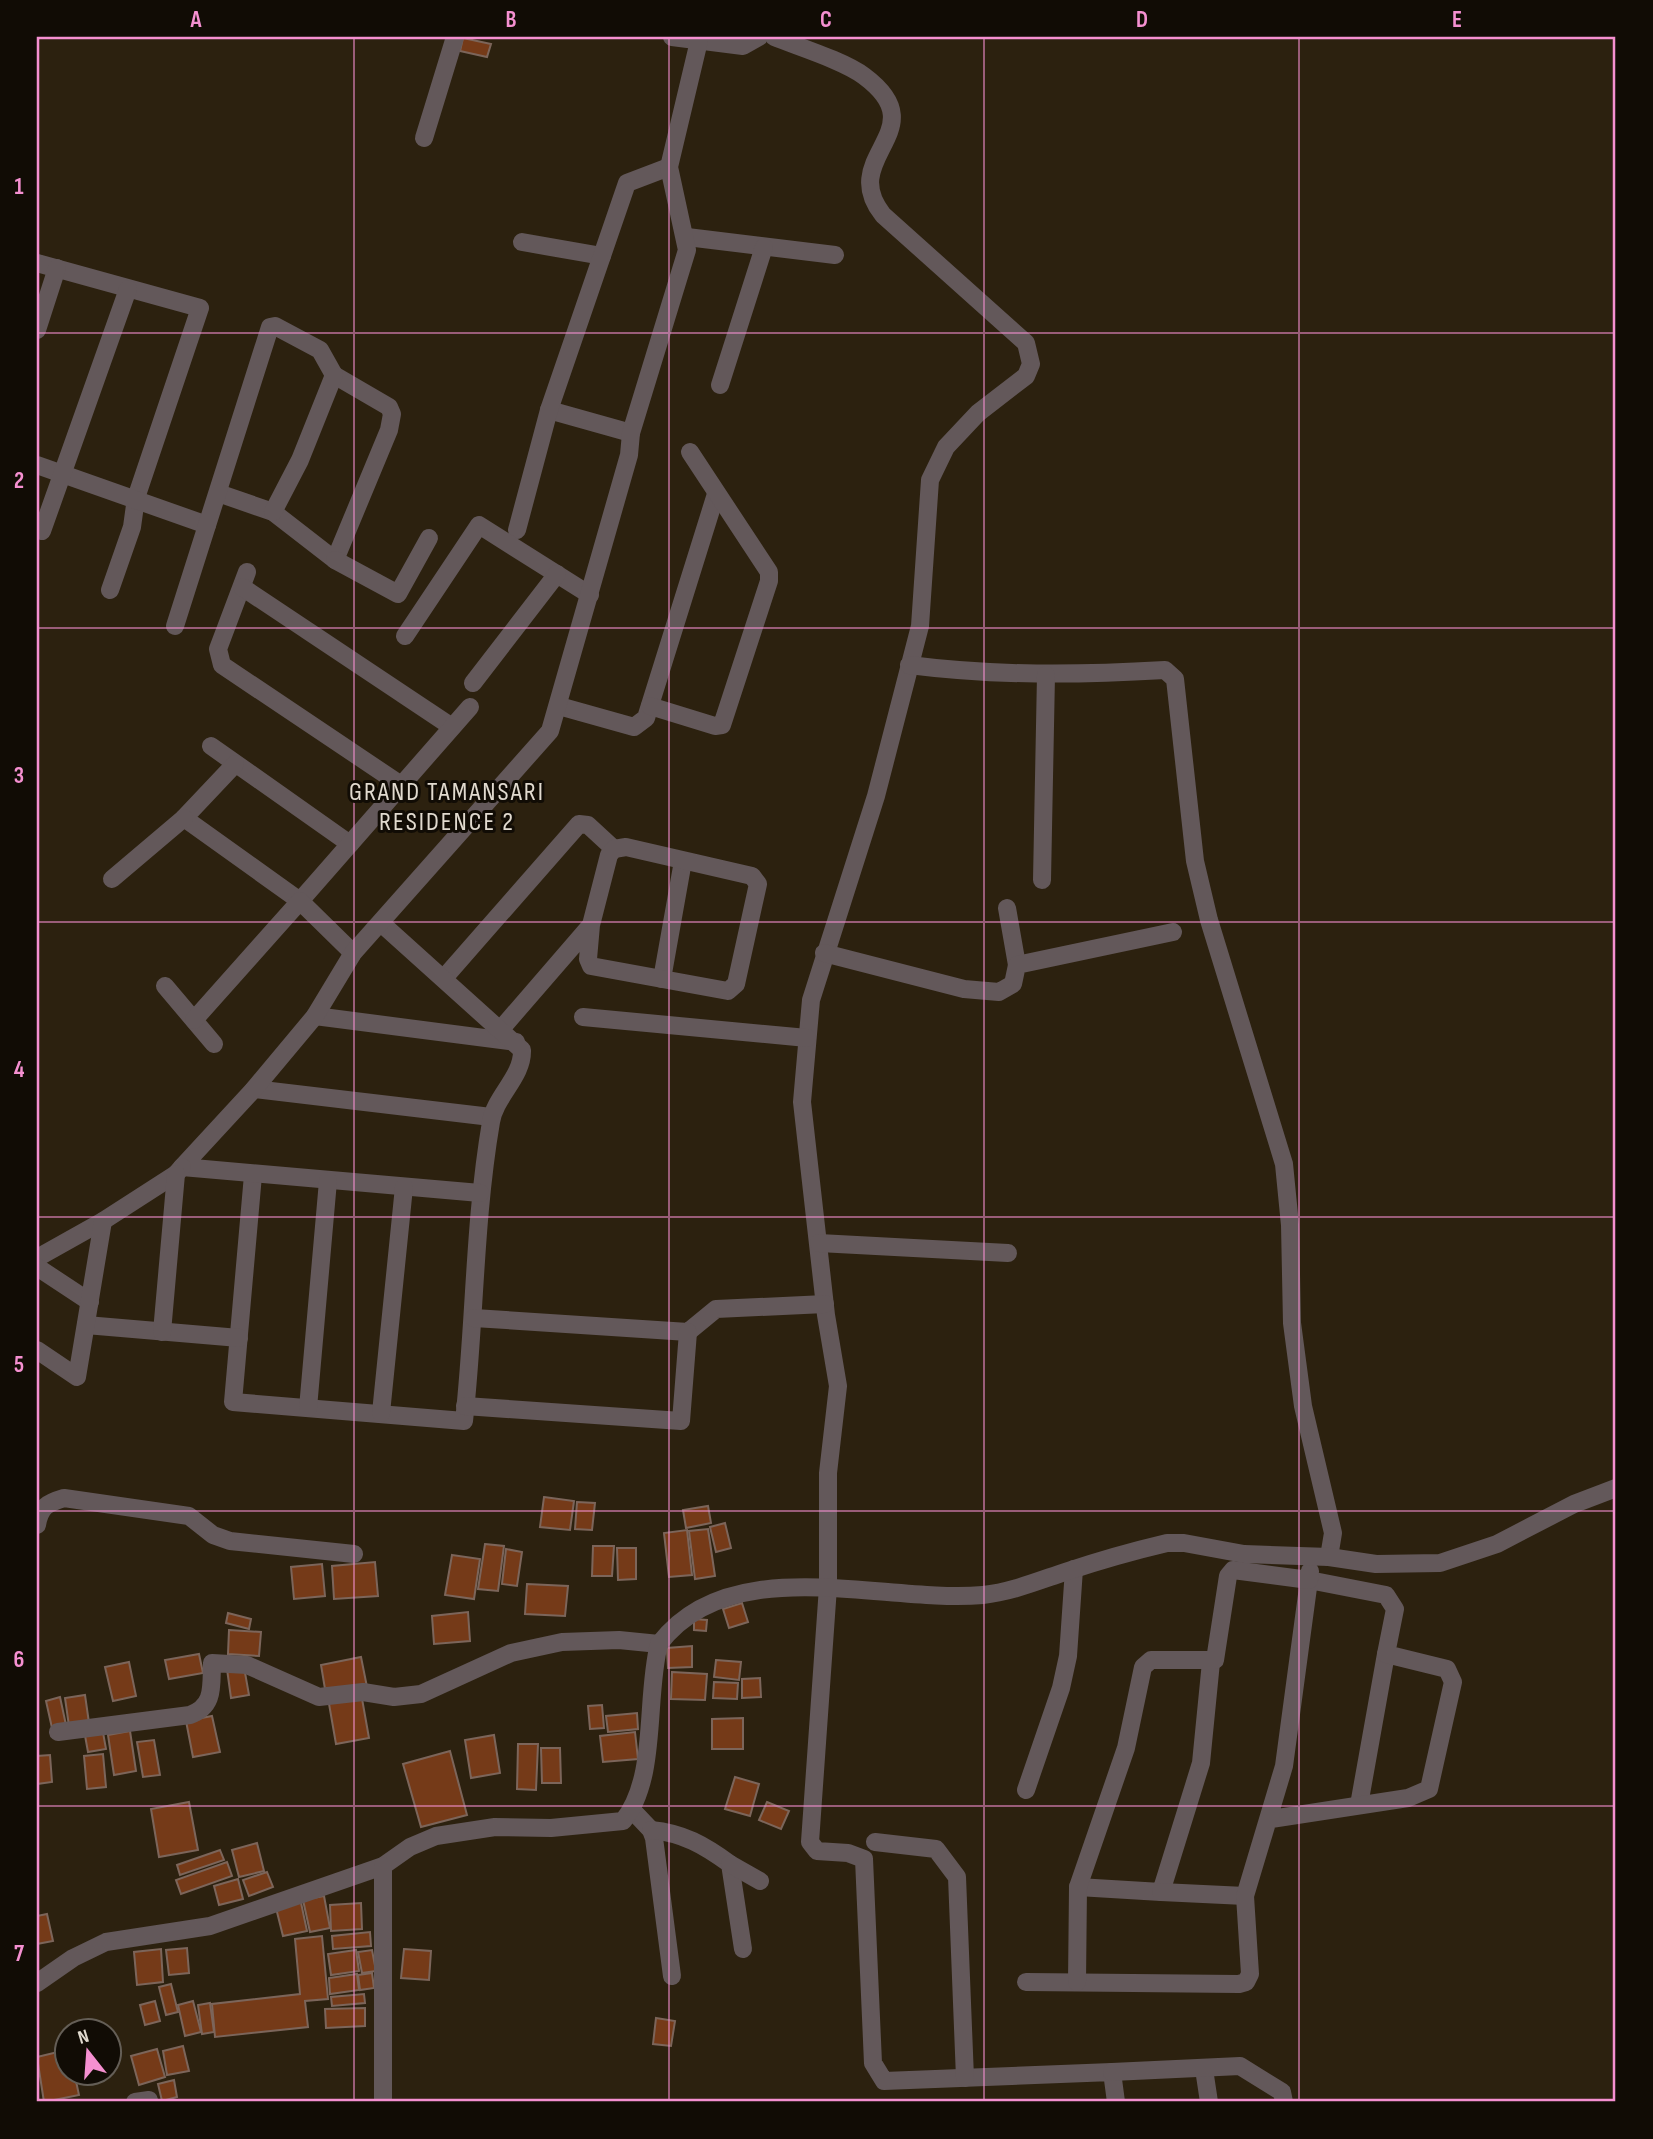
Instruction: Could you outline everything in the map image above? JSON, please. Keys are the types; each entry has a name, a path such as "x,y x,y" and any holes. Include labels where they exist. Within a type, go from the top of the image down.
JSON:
{"street":[{"path":"424,138 455,37"},
{"path":"672,37 743,46 759,37"},
{"path":"774,37 863,75 877,89 889,106 892,127 869,171 872,201 883,215 1026,343 1031,355 1026,376 978,413 946,447 935,466 928,494 920,626 876,796 811,1000 803,1102 825,1304 838,1386 828,1473 828,1587 810,1842 817,1851 848,1853 863,1859 873,2063 884,2081 1240,2066 1282,2092 1284,2102"},
{"path":"37,1258 103,1221 179,1171 254,1089 315,1016 353,953 550,731 629,455 631,433 687,250 687,237 669,167 699,41"},
{"path":"517,530 549,410 627,183 669,167"},
{"path":"687,237 835,255"},
{"path":"522,243 602,256"},
{"path":"720,385 764,247"},
{"path":"37,263 200,308 136,498 132,527 110,590"},
{"path":"37,330 57,268"},
{"path":"42,531 128,289"},
{"path":"175,626 271,327 309,341 320,350 334,374 389,407 392,414 389,430 335,560"},
{"path":"273,512 300,460 334,374"},
{"path":"549,410 631,433"},
{"path":"650,706 715,726 722,724 769,580 769,572 690,452"},
{"path":"37,465 136,498 207,526"},
{"path":"218,492 273,512 335,560 398,594 429,538"},
{"path":"559,706 634,727 646,718 716,494"},
{"path":"405,636 479,525 590,594"},
{"path":"473,683 557,574"},
{"path":"401,785 222,665 218,649 244,580 452,727"},
{"path":"909,665 1046,676 1165,670 1175,679 1194,847 1206,908 1221,969 1284,1164 1290,1224 1293,1334 1303,1406 1333,1533 1309,1580 1284,1766 1271,1819 1245,1896 1250,1974 1246,1982 1026,1982"},
{"path":"1042,880 1046,676"},
{"path":"194,1020 470,707"},
{"path":"211,746 350,844"},
{"path":"112,879 184,818 235,764"},
{"path":"184,818 299,901 353,953"},
{"path":"444,978 579,824 588,825 614,849"},
{"path":"626,847 752,876 758,884 733,988 728,991 591,966 588,959 591,925 609,855 614,849 626,847"},
{"path":"662,979 682,861"},
{"path":"824,953 978,991 999,992 1013,984 1017,965 1007,908"},
{"path":"253,1175 233,1402 464,1421 474,1318 481,1193 491,1117 523,1061 522,1050 381,923"},
{"path":"501,1029 591,925"},
{"path":"1017,965 1172,932"},
{"path":"165,986 214,1044"},
{"path":"315,1016 516,1042"},
{"path":"583,1017 807,1038"},
{"path":"254,1089 491,1117"},
{"path":"179,1171 481,1193"},
{"path":"162,1332 179,1171"},
{"path":"308,1408 328,1181"},
{"path":"381,1413 404,1187"},
{"path":"37,1350 77,1377 103,1221"},
{"path":"818,1243 1008,1253"},
{"path":"37,1267 90,1302"},
{"path":"474,1318 688,1332 716,1309 825,1304"},
{"path":"86,1325 239,1338"},
{"path":"465,1406 681,1421 688,1332"},
{"path":"37,1983 73,1958 106,1942 210,1926 383,1866 410,1847 436,1836 495,1827 607,1825 623,1821 636,1805 644,1774 659,1644 671,1628 712,1604 771,1589 828,1587 928,1595 982,1595 1010,1590 1167,1543 1211,1546 1244,1554 1320,1557 1376,1564 1451,1561 1497,1544 1574,1504 1616,1488"},
{"path":"37,1525 40,1510 49,1502 64,1498 189,1516 213,1535 230,1541 354,1554"},
{"path":"1026,1790 1061,1688 1068,1656 1074,1569"},
{"path":"1161,1892 1201,1763 1212,1662 1218,1655 1228,1576 1233,1570 1309,1580 1386,1595 1393,1602 1395,1609 1359,1805"},
{"path":"58,1731 190,1715 202,1710 210,1701 212,1663 247,1665 319,1697 363,1692 394,1697 421,1694 511,1653 562,1642 606,1639 659,1644"},
{"path":"1271,1819 1408,1798 1429,1789 1453,1682 1447,1669 1386,1654"},
{"path":"1077,1982 1078,1888 1126,1748 1143,1667 1151,1660 1212,1662"},
{"path":"632,1810 651,1830 672,1976"},
{"path":"651,1830 672,1832 699,1842 760,1881"},
{"path":"875,1842 936,1849 957,1877 965,2078"},
{"path":"730,1864 743,1949"},
{"path":"383,1866 383,2102"},
{"path":"1078,1888 1245,1896"},
{"path":"1204,2068 1209,2102"},
{"path":"1112,2072 1116,2102"}],"building":[{"path":"463,38 491,44 487,57 460,51"},
{"path":"544,1497 574,1501 570,1530 540,1527"},
{"path":"577,1502 595,1503 592,1530 575,1529"},
{"path":"708,1506 711,1523 686,1528 683,1510"},
{"path":"725,1523 731,1548 716,1552 710,1527"},
{"path":"708,1529 715,1576 695,1579 689,1531"},
{"path":"687,1530 692,1575 669,1577 664,1533"},
{"path":"485,1544 504,1546 498,1591 478,1589"},
{"path":"593,1546 614,1546 612,1576 592,1576"},
{"path":"617,1548 636,1548 636,1579 618,1580"},
{"path":"506,1549 522,1552 517,1586 502,1584"},
{"path":"452,1555 480,1559 474,1599 445,1595"},
{"path":"375,1562 378,1596 334,1599 332,1566"},
{"path":"322,1564 325,1596 294,1599 291,1567"},
{"path":"527,1584 568,1586 565,1616 525,1614"},
{"path":"742,1603 748,1622 729,1628 723,1609"},
{"path":"468,1612 470,1641 434,1644 432,1616"},
{"path":"228,1613 251,1619 249,1629 226,1623"},
{"path":"694,1619 707,1620 706,1631 694,1630"},
{"path":"229,1630 261,1632 259,1656 228,1654"},
{"path":"692,1646 692,1667 668,1668 667,1648"},
{"path":"199,1654 203,1673 169,1679 165,1660"},
{"path":"361,1657 367,1687 326,1695 321,1665"},
{"path":"716,1660 741,1662 739,1680 714,1677"},
{"path":"129,1662 136,1696 113,1701 105,1667"},
{"path":"244,1667 249,1695 231,1698 227,1669"},
{"path":"672,1672 707,1674 705,1700 671,1699"},
{"path":"760,1678 761,1697 742,1698 742,1679"},
{"path":"714,1682 738,1683 737,1699 713,1698"},
{"path":"361,1693 369,1738 336,1744 328,1698"},
{"path":"85,1695 89,1723 69,1726 65,1698"},
{"path":"60,1697 66,1725 52,1728 46,1701"},
{"path":"602,1705 604,1728 590,1729 588,1706"},
{"path":"637,1713 638,1729 608,1732 606,1716"},
{"path":"212,1716 220,1752 193,1757 186,1721"},
{"path":"743,1718 743,1749 712,1749 712,1719"},
{"path":"102,1727 106,1749 88,1752 84,1730"},
{"path":"130,1731 136,1771 114,1775 108,1735"},
{"path":"635,1732 638,1759 603,1762 600,1736"},
{"path":"494,1735 500,1773 471,1778 465,1740"},
{"path":"154,1740 160,1775 143,1777 137,1742"},
{"path":"518,1744 538,1744 536,1790 517,1789"},
{"path":"541,1748 560,1748 561,1783 542,1783"},
{"path":"450,1751 467,1815 421,1827 403,1764"},
{"path":"103,1754 106,1787 87,1789 84,1756"},
{"path":"50,1755 52,1782 37,1784 37,1756"},
{"path":"735,1777 759,1784 750,1816 725,1809"},
{"path":"189,1802 198,1850 159,1857 151,1809"},
{"path":"767,1802 789,1811 781,1829 759,1820"},
{"path":"257,1843 264,1871 239,1877 232,1850"},
{"path":"220,1850 224,1860 180,1875 177,1865"},
{"path":"227,1862 232,1876 181,1894 176,1880"},
{"path":"267,1872 273,1887 249,1896 243,1880"},
{"path":"238,1879 243,1899 219,1905 214,1886"},
{"path":"324,1896 330,1928 310,1932 303,1900"},
{"path":"300,1898 307,1931 283,1936 275,1904"},
{"path":"361,1903 362,1929 331,1931 330,1905"},
{"path":"47,1914 53,1941 37,1944 37,1916"},
{"path":"370,1932 371,1946 333,1949 332,1936"},
{"path":"322,1936 328,1999 305,2001 308,2027 215,2037 212,2004 300,1994 295,1939"},
{"path":"187,1948 189,1973 169,1975 166,1950"},
{"path":"161,1949 163,1982 137,1985 134,1952"},
{"path":"404,1949 431,1951 429,1980 401,1978"},
{"path":"356,1950 359,1971 331,1975 328,1954"},
{"path":"372,1950 376,1971 362,1973 358,1952"},
{"path":"372,1973 374,1988 360,1990 358,1975"},
{"path":"357,1974 359,1990 330,1994 329,1978"},
{"path":"171,1984 178,2012 166,2015 159,1987"},
{"path":"364,1994 365,2003 332,2006 331,1997"},
{"path":"155,2001 160,2021 145,2025 140,2005"},
{"path":"193,2001 201,2032 185,2036 178,2005"},
{"path":"210,2003 214,2032 202,2034 198,2005"},
{"path":"365,2008 365,2026 326,2028 325,2009"},
{"path":"656,2018 675,2021 671,2046 653,2044"},
{"path":"183,2046 189,2071 167,2075 163,2051"},
{"path":"157,2049 165,2077 139,2085 131,2056"},
{"path":"52,2053 52,2086 77,2086 79,2095 44,2102 37,2057"},
{"path":"174,2080 177,2097 162,2101 158,2084"}],"district":[{"name":"GRAND TAMANSARI RESIDENCE 2","path":"447,806"}]}
